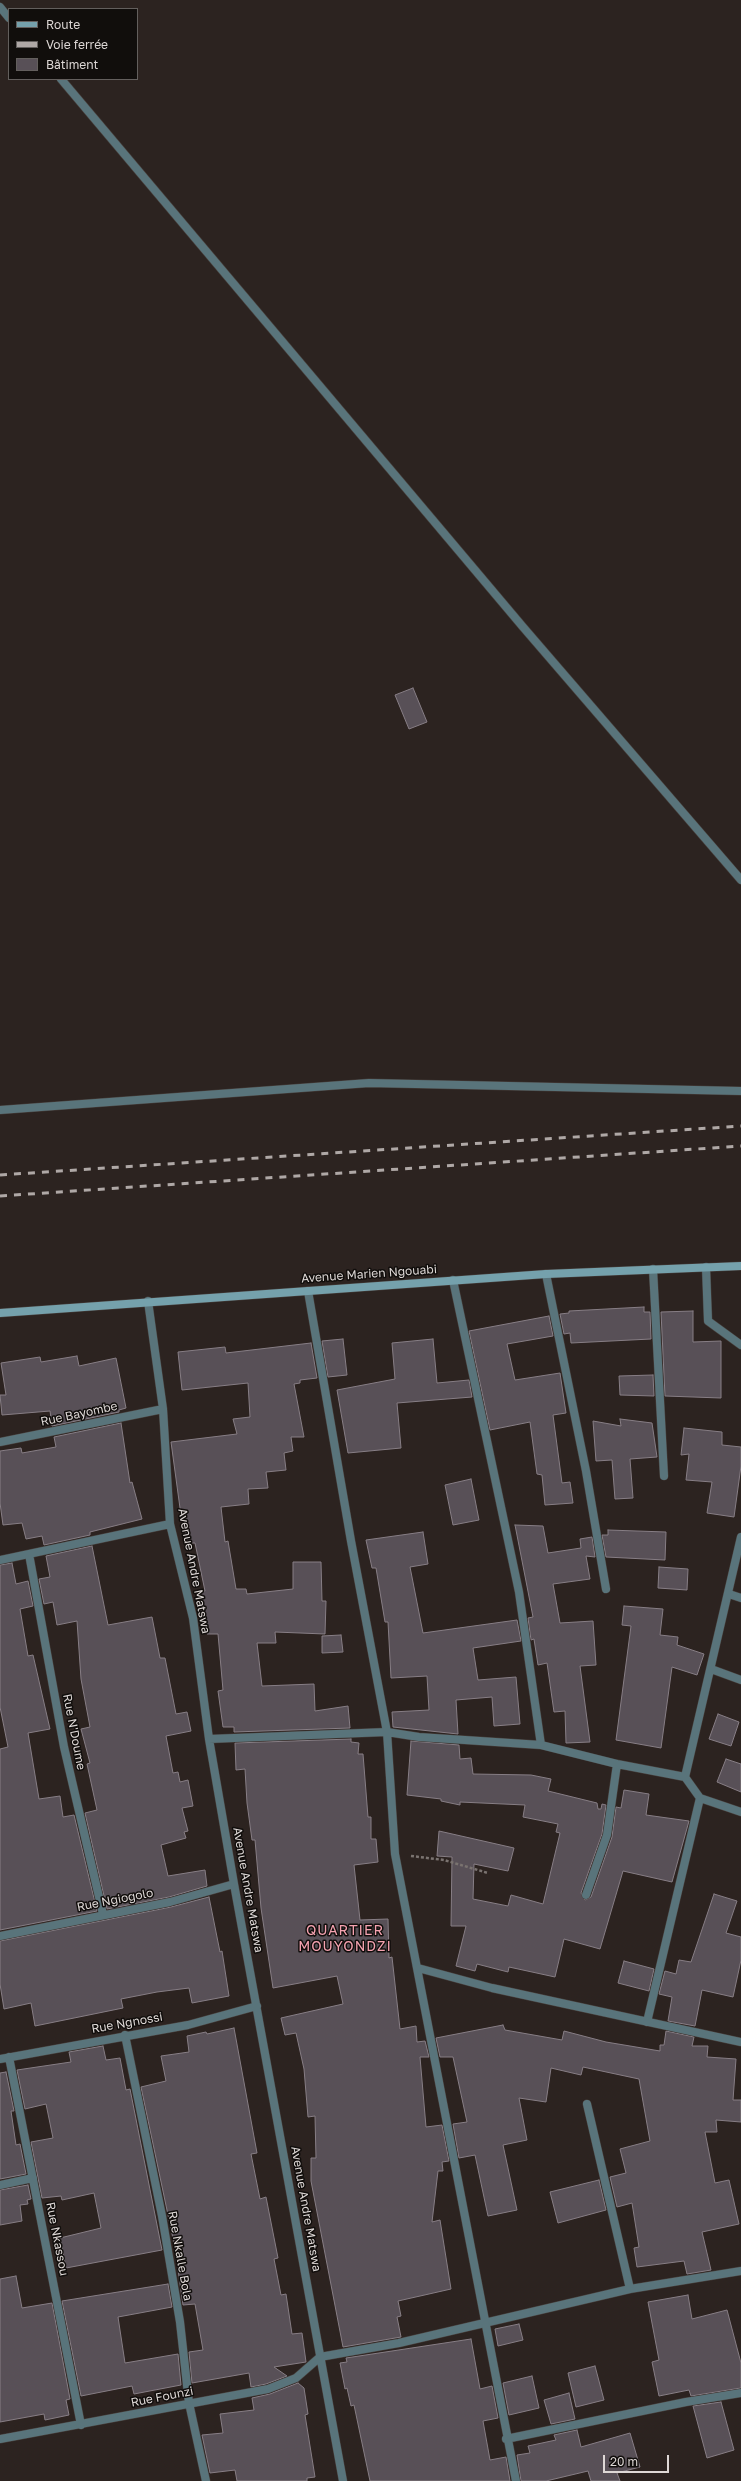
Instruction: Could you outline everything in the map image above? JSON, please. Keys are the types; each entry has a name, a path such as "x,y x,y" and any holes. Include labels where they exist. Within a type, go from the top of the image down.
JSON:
{"street":[{"path":"0,7 8,17"},
{"path":"62,80 523,627 741,880"},
{"path":"0,1110 369,1082 741,1091"},
{"name":"Avenue Marien Ngouabi","path":"0,1313 148,1301 546,1274 741,1266"},
{"path":"706,1267 708,1321 741,1345"},
{"path":"653,1269 664,1476"},
{"path":"546,1274 586,1471 606,1589"},
{"path":"453,1280 518,1592 541,1745"},
{"path":"308,1291 351,1541 387,1732 395,1854 418,1968 506,2439 516,2481"},
{"name":"Avenue Andre Matswa","path":"148,1301 163,1409 170,1524 192,1618 209,1739 234,1884 343,2481"},
{"name":"Rue Bayombe","path":"0,1442 163,1409"},
{"path":"0,1560 170,1524"},
{"path":"685,1777 729,1594 741,1537"},
{"name":"Rue N'Doume","path":"29,1554 64,1747 103,1914"},
{"path":"729,1594 741,1598"},
{"path":"711,1669 741,1680"},
{"path":"209,1739 387,1732 419,1737 541,1745 617,1764 685,1777 700,1798 741,1812"},
{"path":"586,1895 607,1835 617,1764"},
{"path":"647,2022 700,1798"},
{"name":"Rue Ngiogolo","path":"0,1936 103,1914 170,1902 234,1884"},
{"path":"418,1968 492,1988 741,2042"},
{"name":"Rue Ngnossi","path":"0,2059 125,2035 188,2026 257,2006"},
{"name":"Rue Nkalle Bola","path":"125,2035 162,2216 180,2322 189,2403 206,2481"},
{"name":"Rue Nkassou","path":"9,2057 81,2425"},
{"path":"587,2104 630,2289"},
{"path":"0,2185 33,2178"},
{"path":"320,2357 399,2343 630,2289 741,2272"},
{"name":"Rue Founzi","path":"0,2439 268,2389 296,2378 320,2357"},
{"path":"506,2439 678,2404 741,2393"}],"path":[{"path":"395,1854 444,1860 488,1873"}],"building":[{"path":"413,688 427,722 409,729 395,695"},
{"path":"644,1307 644,1312 650,1312 651,1339 571,1343 570,1333 564,1334 560,1314 569,1313 569,1311"},
{"path":"693,1311 693,1342 721,1341 721,1398 665,1396 661,1312"},
{"path":"549,1316 553,1336 507,1344 515,1380 560,1373 566,1413 553,1415 562,1483 570,1482 573,1503 545,1505 542,1475 537,1474 530,1422 490,1430 469,1331"},
{"path":"343,1339 347,1375 328,1377 322,1341"},
{"path":"433,1339 437,1383 469,1380 472,1397 397,1403 401,1448 348,1453 337,1390 395,1379 392,1343"},
{"path":"311,1343 317,1378 300,1380 300,1383 294,1384 304,1437 291,1437 293,1451 284,1453 286,1470 266,1472 268,1488 248,1489 249,1504 221,1507 225,1542 228,1541 236,1589 246,1589 247,1594 293,1589 293,1562 321,1562 322,1601 326,1601 325,1634 275,1632 276,1643 257,1643 262,1686 314,1684 315,1711 348,1706 350,1728 234,1732 234,1727 223,1727 218,1691 223,1690 218,1634 207,1634 204,1614 201,1614 200,1591 205,1591 195,1543 188,1543 180,1508 171,1442 237,1434 233,1419 250,1417 248,1383 182,1390 178,1352 225,1347 226,1353"},
{"path":"77,1356 79,1366 116,1358 126,1408 119,1410 119,1412 52,1426 50,1411 2,1415 0,1395 6,1395 1,1363 40,1357 41,1362"},
{"path":"653,1375 654,1396 620,1395 619,1376"},
{"path":"620,1419 652,1423 657,1457 630,1459 633,1498 615,1499 612,1460 596,1461 593,1421 621,1426"},
{"path":"121,1423 130,1483 132,1482 142,1519 90,1532 90,1535 44,1545 42,1536 26,1539 22,1523 3,1525 0,1503 0,1451 21,1448 22,1453 56,1447 54,1437"},
{"path":"684,1428 722,1432 722,1445 741,1447 741,1466 734,1517 707,1513 712,1482 686,1480 689,1454 681,1455"},
{"path":"471,1479 479,1520 453,1525 445,1485"},
{"path":"515,1525 543,1526 548,1553 581,1548 580,1539 592,1537 595,1557 586,1556 590,1579 553,1584 560,1623 593,1621 596,1665 580,1666 590,1742 566,1743 565,1711 554,1712 547,1663 538,1665 534,1639 531,1640 528,1618 533,1617"},
{"path":"608,1530 666,1532 665,1560 606,1557 602,1535 608,1535"},
{"path":"423,1532 428,1564 410,1567 423,1633 517,1620 521,1641 473,1648 478,1680 516,1677 520,1724 494,1726 492,1697 456,1700 458,1734 393,1727 392,1712 429,1710 427,1676 391,1678 388,1622 385,1622 376,1568 372,1568 366,1540"},
{"path":"92,1546 108,1625 152,1617 160,1658 165,1658 176,1714 187,1712 191,1731 166,1736 173,1773 178,1772 180,1782 188,1780 193,1806 182,1808 188,1831 184,1832 186,1838 161,1845 168,1876 205,1870 207,1886 169,1897 107,1909 85,1813 97,1810 87,1764 90,1763 81,1729 90,1727 81,1679 77,1621 57,1625 53,1602 44,1604 39,1579 50,1577 46,1556"},
{"path":"12,1563 16,1584 28,1581 33,1606 20,1609 28,1656 33,1655 50,1729 28,1733 39,1799 60,1796 63,1817 74,1815 97,1911 0,1930 0,1749 8,1747 0,1707 0,1565"},
{"path":"659,1567 688,1569 687,1590 658,1588"},
{"path":"624,1606 663,1609 660,1635 678,1637 677,1645 704,1654 697,1675 672,1667 661,1748 616,1740 631,1626 622,1625"},
{"path":"341,1635 343,1652 322,1653 322,1636"},
{"path":"718,1714 739,1722 731,1746 709,1739"},
{"path":"351,1739 351,1742 359,1743 358,1754 363,1754 368,1817 371,1817 371,1839 376,1839 378,1862 354,1865 360,1920 388,1919 389,1958 392,1957 400,2029 416,2026 417,2042 425,2041 429,2057 420,2057 426,2127 442,2125 449,2161 442,2162 443,2171 438,2171 432,2222 440,2220 451,2289 398,2301 401,2316 397,2317 401,2337 343,2347 311,2181 311,2158 316,2158 315,2116 308,2117 304,2069 296,2033 285,2035 281,2018 343,2004 337,1976 273,1988 261,1908 255,1840 252,1840 247,1803 245,1769 236,1770 235,1743"},
{"path":"411,1741 459,1745 460,1759 471,1758 473,1774 531,1775 551,1779 548,1791 597,1803 598,1809 601,1809 602,1804 606,1805 602,1834 581,1893 585,1900 591,1897 612,1837 616,1807 621,1808 624,1790 649,1794 646,1815 689,1821 672,1882 623,1871 600,1949 564,1939 555,1977 509,1967 508,1972 477,1964 475,1971 456,1966 466,1926 451,1926 452,1857 437,1856 439,1831 514,1848 508,1871 474,1864 473,1899 508,1906 511,1895 543,1904 560,1833 556,1832 558,1824 523,1817 525,1805 460,1802 460,1805 441,1801 441,1799 407,1795"},
{"path":"726,1759 741,1764 741,1792 717,1782"},
{"path":"714,1894 737,1901 726,1933 741,1937 741,1960 733,1997 702,1990 695,2026 668,2021 672,1997 659,1994 665,1971 676,1974 679,1960 691,1962"},
{"path":"209,1897 220,1952 222,1951 229,1996 192,2003 189,1988 157,1992 121,1999 123,2008 35,2026 31,2003 4,2009 0,1984 0,1941 171,1907"},
{"path":"624,1961 654,1969 649,1991 618,1983"},
{"path":"503,2025 505,2030 562,2040 564,2031 606,2042 660,2051 660,2045 664,2045 666,2031 694,2037 692,2046 708,2046 707,2057 736,2059 733,2100 741,2100 741,2122 716,2120 717,2132 705,2132 715,2183 729,2180 739,2224 702,2232 711,2270 687,2274 684,2261 637,2267 634,2248 639,2247 632,2203 617,2207 610,2177 626,2173 620,2149 650,2141 639,2079 583,2067 581,2075 551,2068 546,2102 519,2098 527,2140 503,2145 517,2210 488,2216 475,2155 459,2158 453,2124 467,2122 453,2057 440,2057 436,2038"},
{"path":"234,2028 257,2153 251,2154 260,2199 266,2197 278,2258 274,2259 281,2295 286,2294 292,2334 302,2333 306,2362 274,2367 287,2376 266,2384 251,2387 249,2373 192,2383 189,2352 203,2350 195,2304 183,2305 175,2248 141,2087 166,2081 161,2056 189,2052 187,2036 206,2032 207,2034"},
{"path":"103,2046 106,2060 120,2058 126,2090 130,2089 162,2250 66,2268 60,2238 101,2228 94,2193 62,2200 61,2196 42,2198 31,2142 53,2138 46,2104 25,2109 17,2070 71,2062 69,2052"},
{"path":"6,2072 14,2111 11,2111 16,2145 20,2144 26,2174 0,2179 0,2073"},
{"path":"599,2180 606,2210 558,2223 550,2192"},
{"path":"28,2185 31,2199 27,2200 28,2204 20,2205 22,2221 0,2225 0,2190"},
{"path":"16,2276 22,2308 52,2303 70,2399 66,2400 69,2415 45,2420 44,2414 0,2422 0,2279"},
{"path":"168,2284 172,2307 118,2317 125,2363 178,2354 181,2385 134,2394 132,2386 81,2396 62,2301"},
{"path":"688,2295 692,2319 727,2310 741,2363 741,2388 691,2396 689,2390 659,2396 652,2362 659,2360 648,2302"},
{"path":"519,2324 523,2340 498,2346 495,2329"},
{"path":"471,2339 480,2389 492,2386 498,2418 483,2421 490,2460 506,2457 510,2481 370,2481 354,2405 351,2406 347,2388 345,2389 340,2363 347,2362 346,2358"},
{"path":"595,2366 604,2400 576,2407 568,2373"},
{"path":"532,2376 539,2408 509,2415 503,2383"},
{"path":"298,2383 304,2388 308,2414 305,2415 315,2477 307,2478 307,2481 237,2481 235,2470 210,2473 202,2435 223,2433 220,2414 254,2410 252,2398 270,2394"},
{"path":"569,2393 575,2419 551,2424 544,2400"},
{"path":"721,2402 734,2450 707,2458 693,2406"},
{"path":"577,2430 581,2447 630,2433 640,2467 617,2473 620,2481 591,2481 588,2471 546,2481 521,2481 517,2455 530,2453 528,2446 556,2440 554,2435"}],"railway":[{"path":"0,1175 741,1126"},
{"path":"0,1196 741,1146"}],"district":[{"name":"QUARTIER MOUYONDZI","path":"345,1940"}]}
